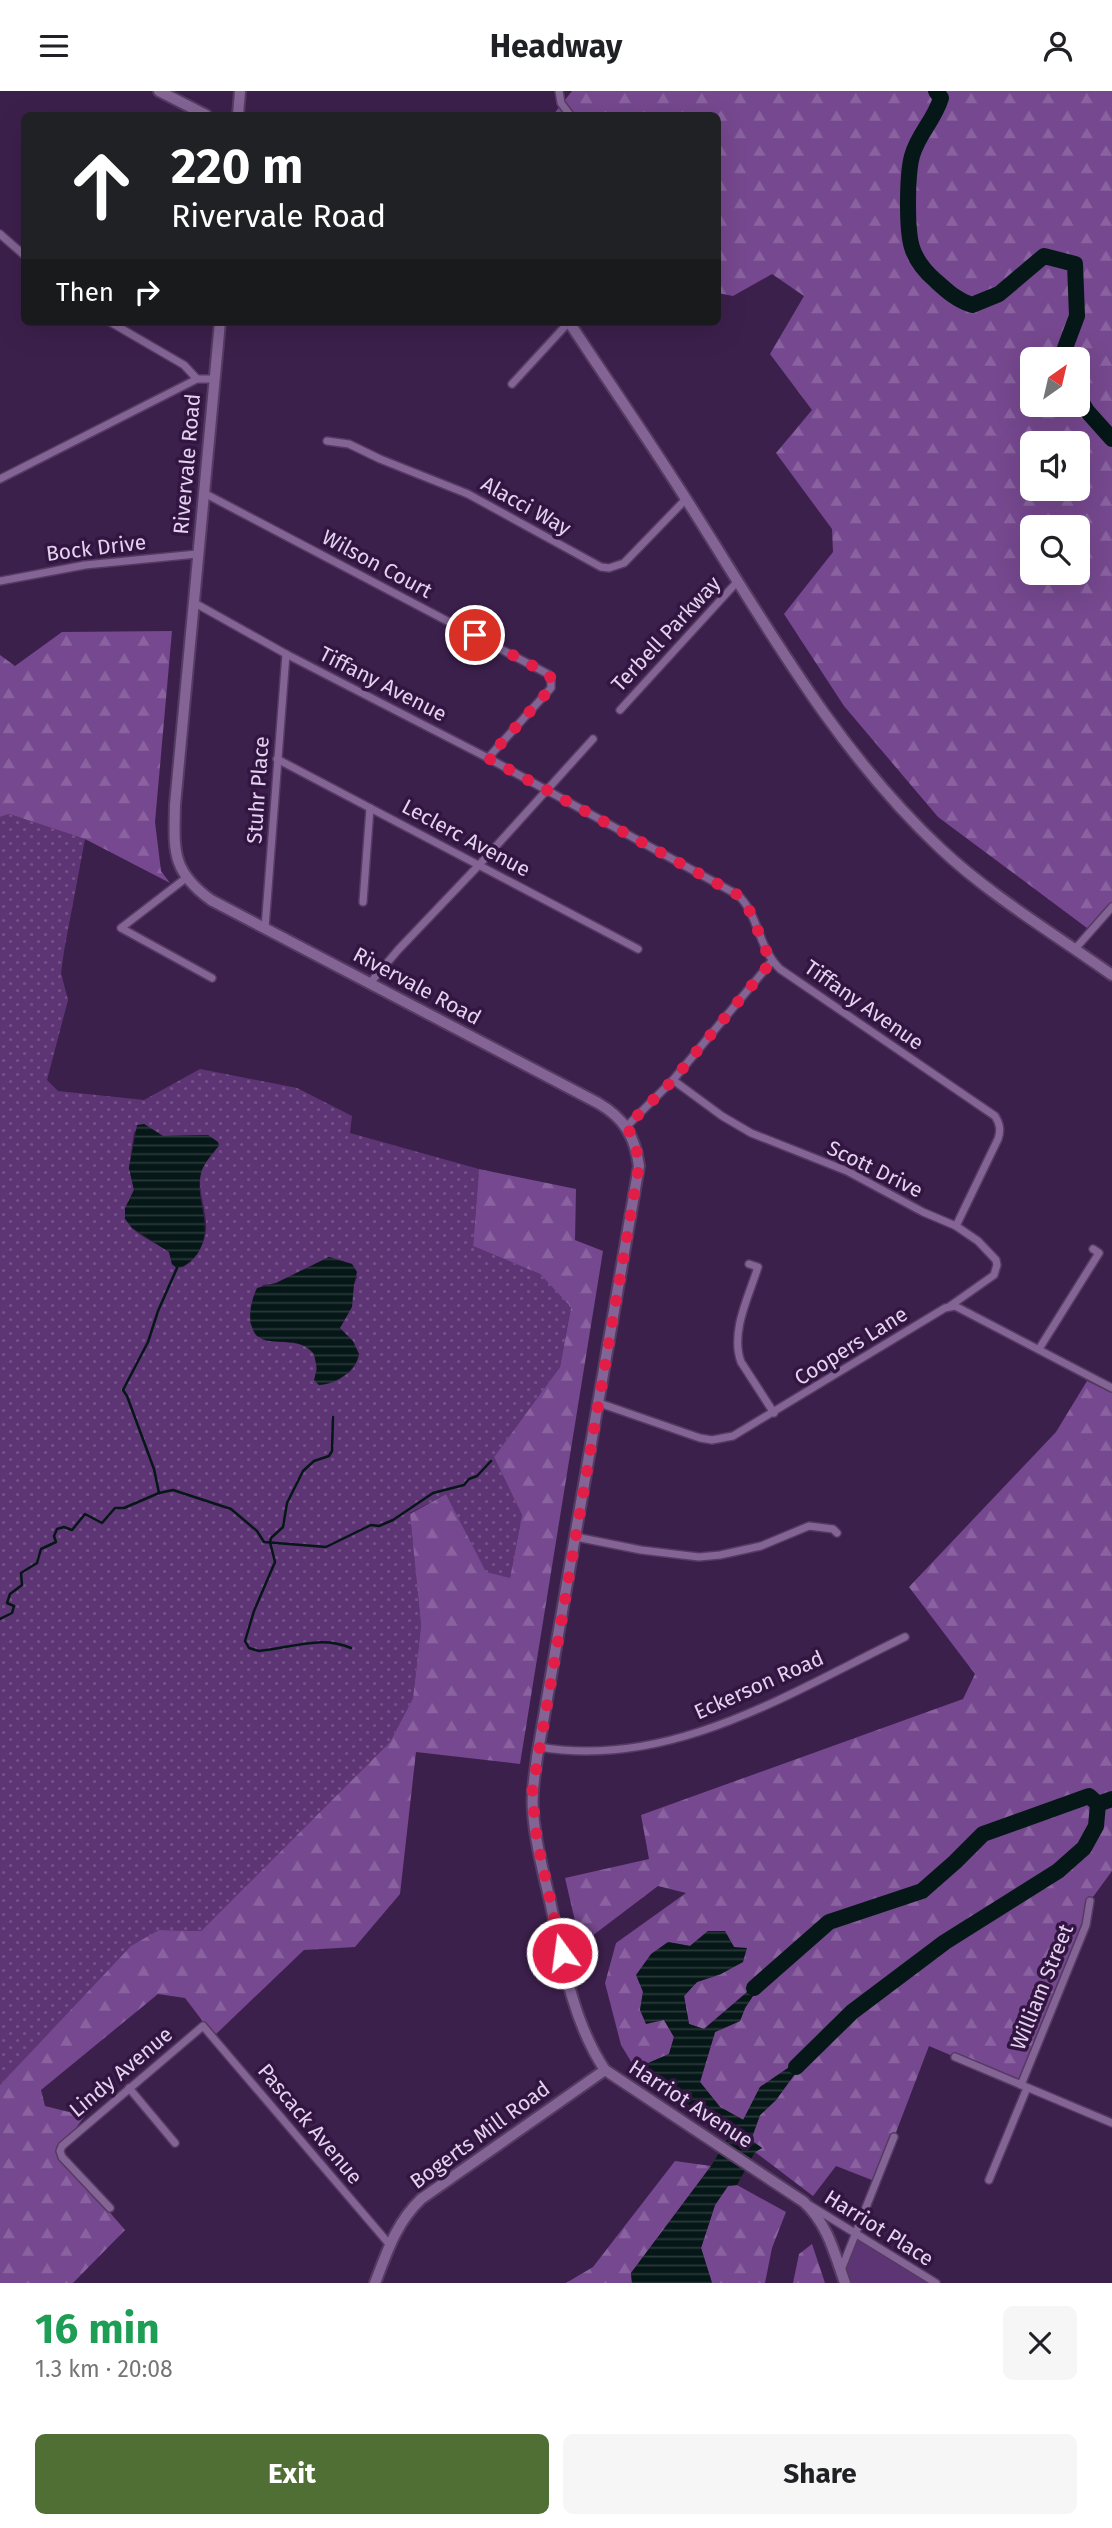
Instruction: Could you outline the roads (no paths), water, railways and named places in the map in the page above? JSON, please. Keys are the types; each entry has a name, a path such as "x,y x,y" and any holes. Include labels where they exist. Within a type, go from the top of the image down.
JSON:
{"street":[{"path":"159,91 200,112"},
{"path":"238,112 240,91"},
{"path":"559,91 561,103 568,112"},
{"path":"0,234 21,252"},
{"path":"117,326 184,365 197,379"},
{"name":"Rivervale Road","path":"220,326 175,817 176,853 186,878 211,900 598,1103 627,1126"},
{"path":"512,384 565,326"},
{"path":"572,326 829,722 922,830 963,868 1112,975"},
{"path":"0,479 197,379 214,379"},
{"name":"Alacci Way","path":"327,441 349,444 468,494 601,567 609,568 624,563 686,499"},
{"name":"Wilson Court","path":"204,493 548,674 551,688 488,758"},
{"name":"Bock Drive","path":"0,581 85,565 197,554"},
{"name":"Terbell Parkway","path":"620,710 737,582"},
{"name":"Tiffany Avenue","path":"193,602 286,654 488,758 738,895 747,906 765,951 772,961 995,1116 999,1122 1000,1134 956,1226"},
{"name":"Stuhr Place","path":"265,928 286,654"},
{"path":"370,983 593,739"},
{"name":"Leclerc Avenue","path":"277,759 638,949"},
{"path":"362,902 370,808"},
{"path":"186,878 121,928 212,978"},
{"path":"1075,949 1112,908"},
{"path":"772,961 673,1080 627,1126 636,1147 639,1166 576,1537 641,1550 699,1557 741,1552 809,1526 833,1528 837,1533"},
{"name":"Scott Drive","path":"673,1080 722,1116 751,1133 847,1171 923,1212 956,1226 978,1241 996,1260 994,1275 950,1306"},
{"path":"1040,1349 1099,1253 1093,1249"},
{"path":"749,1264 758,1267 738,1334 738,1354 741,1363 774,1413"},
{"path":"950,1306 961,1307 1112,1388"},
{"name":"Coopers Lane","path":"599,1403 690,1436 712,1440 743,1433 950,1306"},
{"name":"Harriot Avenue","path":"576,1537 532,1793 537,1840 557,1933 585,2036 604,2070 748,2164 816,2213 825,2228 845,2283"},
{"name":"Eckerson Road","path":"539,1747 565,1751 623,1749 670,1741 759,1709 905,1637"},
{"name":"William Street","path":"989,2180 1086,1925 1090,1901"},
{"name":"Lindy Avenue","path":"110,2209 62,2157 62,2146 203,2026"},
{"name":"Pascack Avenue","path":"203,2026 390,2245"},
{"path":"955,2057 1111,2122"},
{"name":"Bogerts Mill Road","path":"375,2283 398,2227 421,2199 604,2070"},
{"path":"129,2088 175,2143"},
{"path":"841,2271 894,2137"},
{"name":"Harriot Place","path":"804,2202 936,2283"}],"waterway":[{"path":"936,91 941,98 915,148 910,168 909,228 915,256 927,273 945,289 972,305 999,294 1044,256 1075,264 1077,316 1065,347"},
{"path":"1090,414 1112,439"},
{"path":"159,1493 154,1469 123,1390 148,1342 177,1268"},
{"path":"333,1417 332,1451 329,1456 314,1461 303,1471 287,1503 283,1527 271,1538 275,1562 254,1611 245,1641 249,1648 259,1651 317,1642 351,1648"},
{"path":"0,1619 12,1613 14,1606 7,1603 10,1594 22,1585 21,1573 37,1563 41,1549 56,1542 54,1536 57,1529 64,1527 72,1530 85,1514 102,1523 115,1508 124,1508 173,1490 231,1509 257,1531 264,1542 326,1547 371,1525 379,1526 393,1520 433,1493 464,1485 491,1461"},
{"path":"754,1988 829,1922 922,1891 983,1834 1089,1796 1098,1804 1112,1799"},
{"path":"796,2067 852,2012 945,1942 1058,1871 1084,1848 1096,1826 1098,1804"}]}
